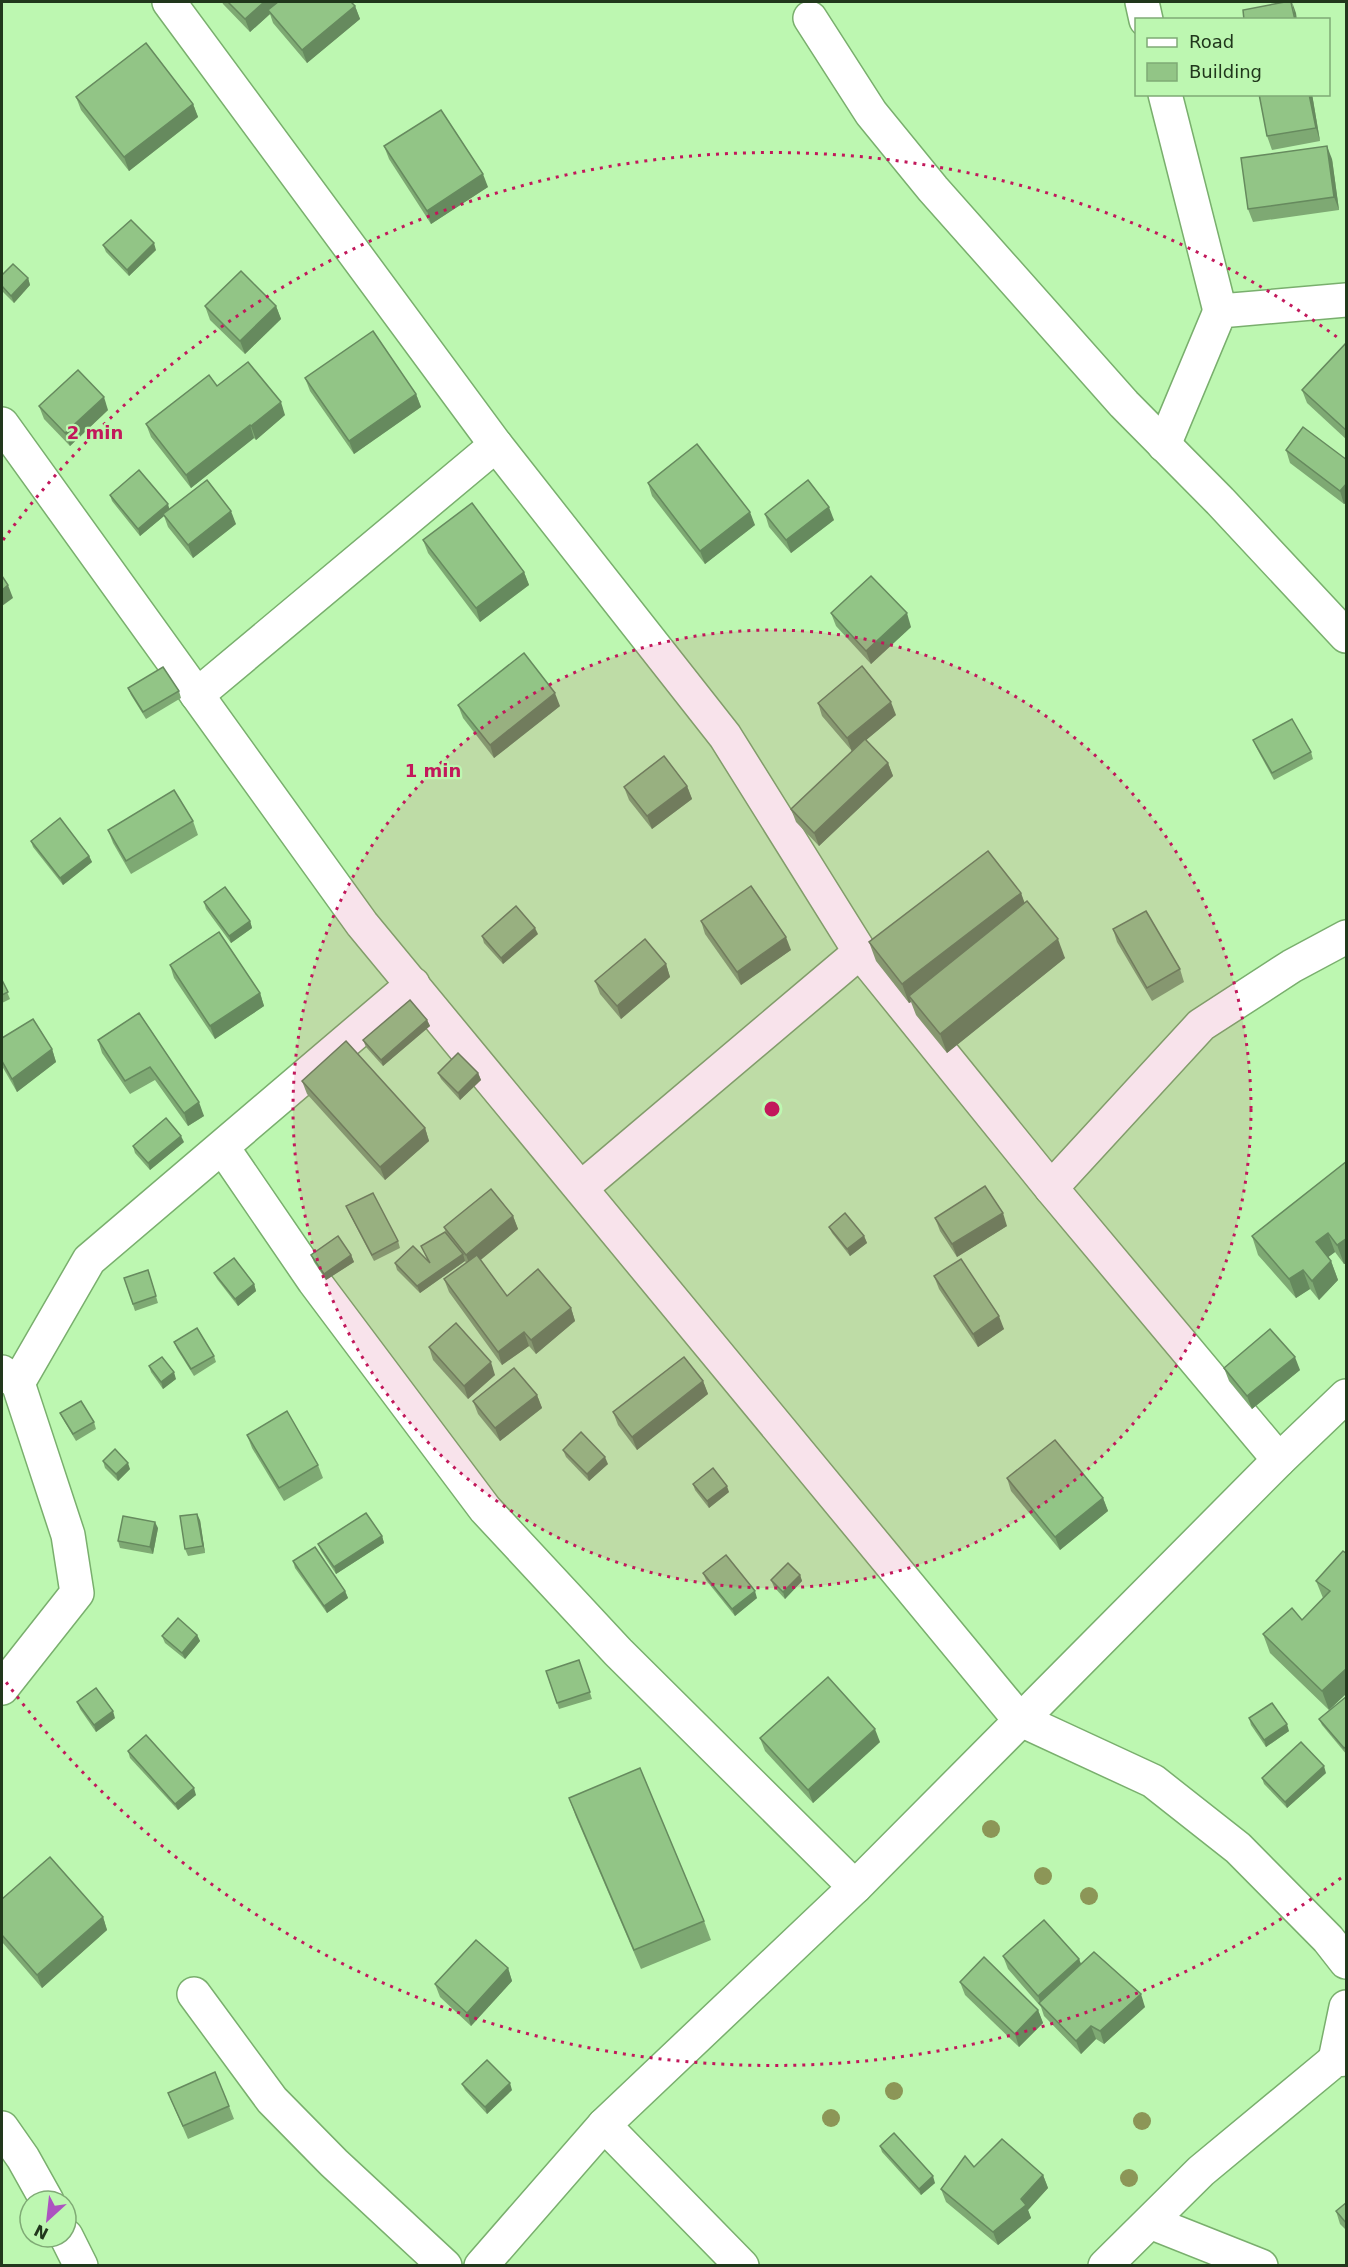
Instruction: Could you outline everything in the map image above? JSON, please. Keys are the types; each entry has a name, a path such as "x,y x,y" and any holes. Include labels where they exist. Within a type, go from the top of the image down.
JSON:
{"street":[{"path":"169,2 496,445 725,736 860,952 1051,1188 1278,1460"},
{"path":"1142,2 1146,18"},
{"path":"810,18 871,113 933,189 1164,445 1347,636"},
{"path":"1164,445 1220,311 1166,96"},
{"path":"1220,311 1347,300"},
{"path":"2,424 362,924 1019,1719 1153,1781 1238,1848 1328,1939 1347,1962"},
{"path":"197,694 496,445"},
{"path":"1051,1188 1202,1024 1292,966 1347,937"},
{"path":"581,1188 860,952"},
{"path":"2,1688 77,1593 68,1535 10,1377 89,1260 223,1148 412,984"},
{"path":"223,1148 314,1281 485,1509 618,1652 855,1887"},
{"path":"482,2265 604,2125 855,1887 1278,1460 1347,1396"},
{"path":"194,1994 272,2100 334,2163 445,2265"},
{"path":"1105,2265 1201,2171 1341,2060 1347,2007"},
{"path":"604,2125 742,2265"},
{"path":"2,2128 23,2158 40,2189"},
{"path":"1150,2222 1261,2265"},
{"path":"73,2249 81,2265"}],"building":[{"path":"228,2 264,2 245,19"},
{"path":"278,2 351,2 355,6 302,50 268,10"},
{"path":"1291,2 1295,18 1244,18 1243,10"},
{"path":"146,43 193,104 124,157 76,97"},
{"path":"1259,96 1309,96 1316,128 1267,136"},
{"path":"441,110 483,174 427,211 384,146"},
{"path":"1327,146 1334,197 1248,209 1241,158"},
{"path":"131,220 154,243 127,270 103,245"},
{"path":"13,264 28,278 11,296 2,286 2,275"},
{"path":"241,271 276,306 240,341 205,306"},
{"path":"373,331 416,394 349,441 305,378"},
{"path":"1347,342 1347,431 1302,390"},
{"path":"248,362 281,402 186,475 146,424 209,375 217,386"},
{"path":"78,370 104,397 65,433 39,406"},
{"path":"1303,427 1347,460 1347,483 1340,491 1286,450"},
{"path":"697,444 750,512 700,551 648,483"},
{"path":"139,470 168,504 138,529 110,495"},
{"path":"207,480 231,511 188,545 163,514"},
{"path":"808,480 829,507 786,540 765,514"},
{"path":"472,503 524,572 476,608 423,540"},
{"path":"2,576 8,585 2,590"},
{"path":"871,576 907,613 866,651 831,613"},
{"path":"524,653 555,693 490,745 458,705"},
{"path":"862,666 891,702 847,738 818,703"},
{"path":"163,667 179,691 143,712 128,688"},
{"path":"1292,719 1311,752 1272,773 1253,740"},
{"path":"865,739 888,763 814,833 791,809"},
{"path":"664,756 687,786 647,816 624,787"},
{"path":"174,790 193,821 126,861 108,830"},
{"path":"60,818 89,856 60,878 31,841"},
{"path":"988,851 1021,893 902,984 869,942"},
{"path":"751,886 786,937 737,972 701,921"},
{"path":"225,887 250,921 229,936 204,902"},
{"path":"1027,901 1058,939 940,1034 909,996"},
{"path":"516,906 535,928 501,958 482,936"},
{"path":"1146,911 1180,969 1147,988 1113,929"},
{"path":"219,932 260,993 210,1026 170,965"},
{"path":"645,939 666,964 617,1006 595,981"},
{"path":"2,980 8,992 2,995"},
{"path":"410,1000 427,1020 381,1060 363,1040"},
{"path":"139,1013 199,1102 184,1113 150,1067 125,1081 98,1040"},
{"path":"33,1019 52,1049 12,1079 2,1061 2,1038"},
{"path":"346,1041 425,1128 380,1167 302,1081"},
{"path":"458,1053 478,1073 458,1093 438,1073"},
{"path":"166,1118 181,1136 148,1163 133,1146"},
{"path":"1347,1161 1347,1238 1337,1245 1328,1233 1316,1242 1331,1261 1312,1281 1303,1270 1289,1279 1252,1236"},
{"path":"985,1186 1003,1213 952,1244 935,1218"},
{"path":"491,1189 513,1216 466,1255 444,1227"},
{"path":"373,1193 398,1241 372,1255 346,1206"},
{"path":"845,1213 864,1236 847,1249 829,1227"},
{"path":"445,1232 463,1254 417,1286 395,1263 413,1246 430,1263 421,1246"},
{"path":"338,1236 351,1255 324,1274 311,1255"},
{"path":"477,1255 507,1296 538,1269 571,1308 531,1340 524,1332 498,1352 444,1279"},
{"path":"234,1258 254,1284 235,1299 214,1273"},
{"path":"961,1259 999,1316 973,1334 934,1276"},
{"path":"148,1270 156,1296 133,1304 124,1278"},
{"path":"456,1323 491,1362 464,1386 429,1347"},
{"path":"197,1328 214,1356 191,1369 174,1342"},
{"path":"1270,1329 1295,1357 1247,1396 1224,1368"},
{"path":"162,1357 174,1372 161,1382 149,1366"},
{"path":"684,1357 703,1381 632,1437 613,1412"},
{"path":"514,1368 537,1395 495,1428 473,1401"},
{"path":"81,1401 94,1422 73,1434 60,1413"},
{"path":"287,1411 318,1465 279,1488 247,1435"},
{"path":"581,1432 605,1457 587,1474 563,1450"},
{"path":"1055,1440 1103,1498 1055,1537 1007,1478"},
{"path":"115,1449 128,1463 116,1474 103,1461"},
{"path":"713,1468 727,1486 707,1501 693,1484"},
{"path":"366,1513 382,1536 334,1567 318,1544"},
{"path":"197,1514 203,1546 185,1549 180,1516"},
{"path":"123,1516 155,1522 150,1547 118,1541"},
{"path":"315,1547 345,1591 324,1606 293,1561"},
{"path":"1343,1551 1347,1554 1347,1668 1322,1691 1263,1634 1292,1608 1302,1620 1330,1591 1316,1581"},
{"path":"726,1555 755,1591 732,1609 703,1573"},
{"path":"788,1563 800,1575 783,1592 771,1580"},
{"path":"178,1618 197,1635 182,1653 162,1636"},
{"path":"579,1660 590,1692 557,1703 546,1671"},
{"path":"828,1677 875,1729 808,1790 760,1738"},
{"path":"96,1688 113,1711 94,1725 77,1702"},
{"path":"1347,1696 1347,1746 1344,1748 1319,1719"},
{"path":"1272,1703 1287,1724 1264,1740 1249,1718"},
{"path":"146,1735 194,1788 175,1804 128,1751"},
{"path":"1301,1742 1324,1766 1285,1802 1262,1778"},
{"path":"640,1768 704,1921 634,1950 569,1798"},
{"path":"50,1857 103,1917 37,1975 2,1935 2,1899"},
{"path":"1044,1920 1079,1959 1038,1996 1003,1956"},
{"path":"476,1940 508,1968 467,2013 435,1984"},
{"path":"1094,1952 1141,1994 1100,2031 1091,2026 1076,2041 1039,2003"},
{"path":"984,1957 1038,2010 1015,2034 960,1982"},
{"path":"487,2060 510,2083 485,2107 462,2084"},
{"path":"215,2072 229,2106 183,2126 168,2093"},
{"path":"894,2133 933,2176 919,2189 880,2146"},
{"path":"1002,2139 1043,2175 1021,2199 1026,2205 993,2232 941,2189 965,2156 974,2167"},
{"path":"1347,2202 1347,2224 1336,2211"}]}
